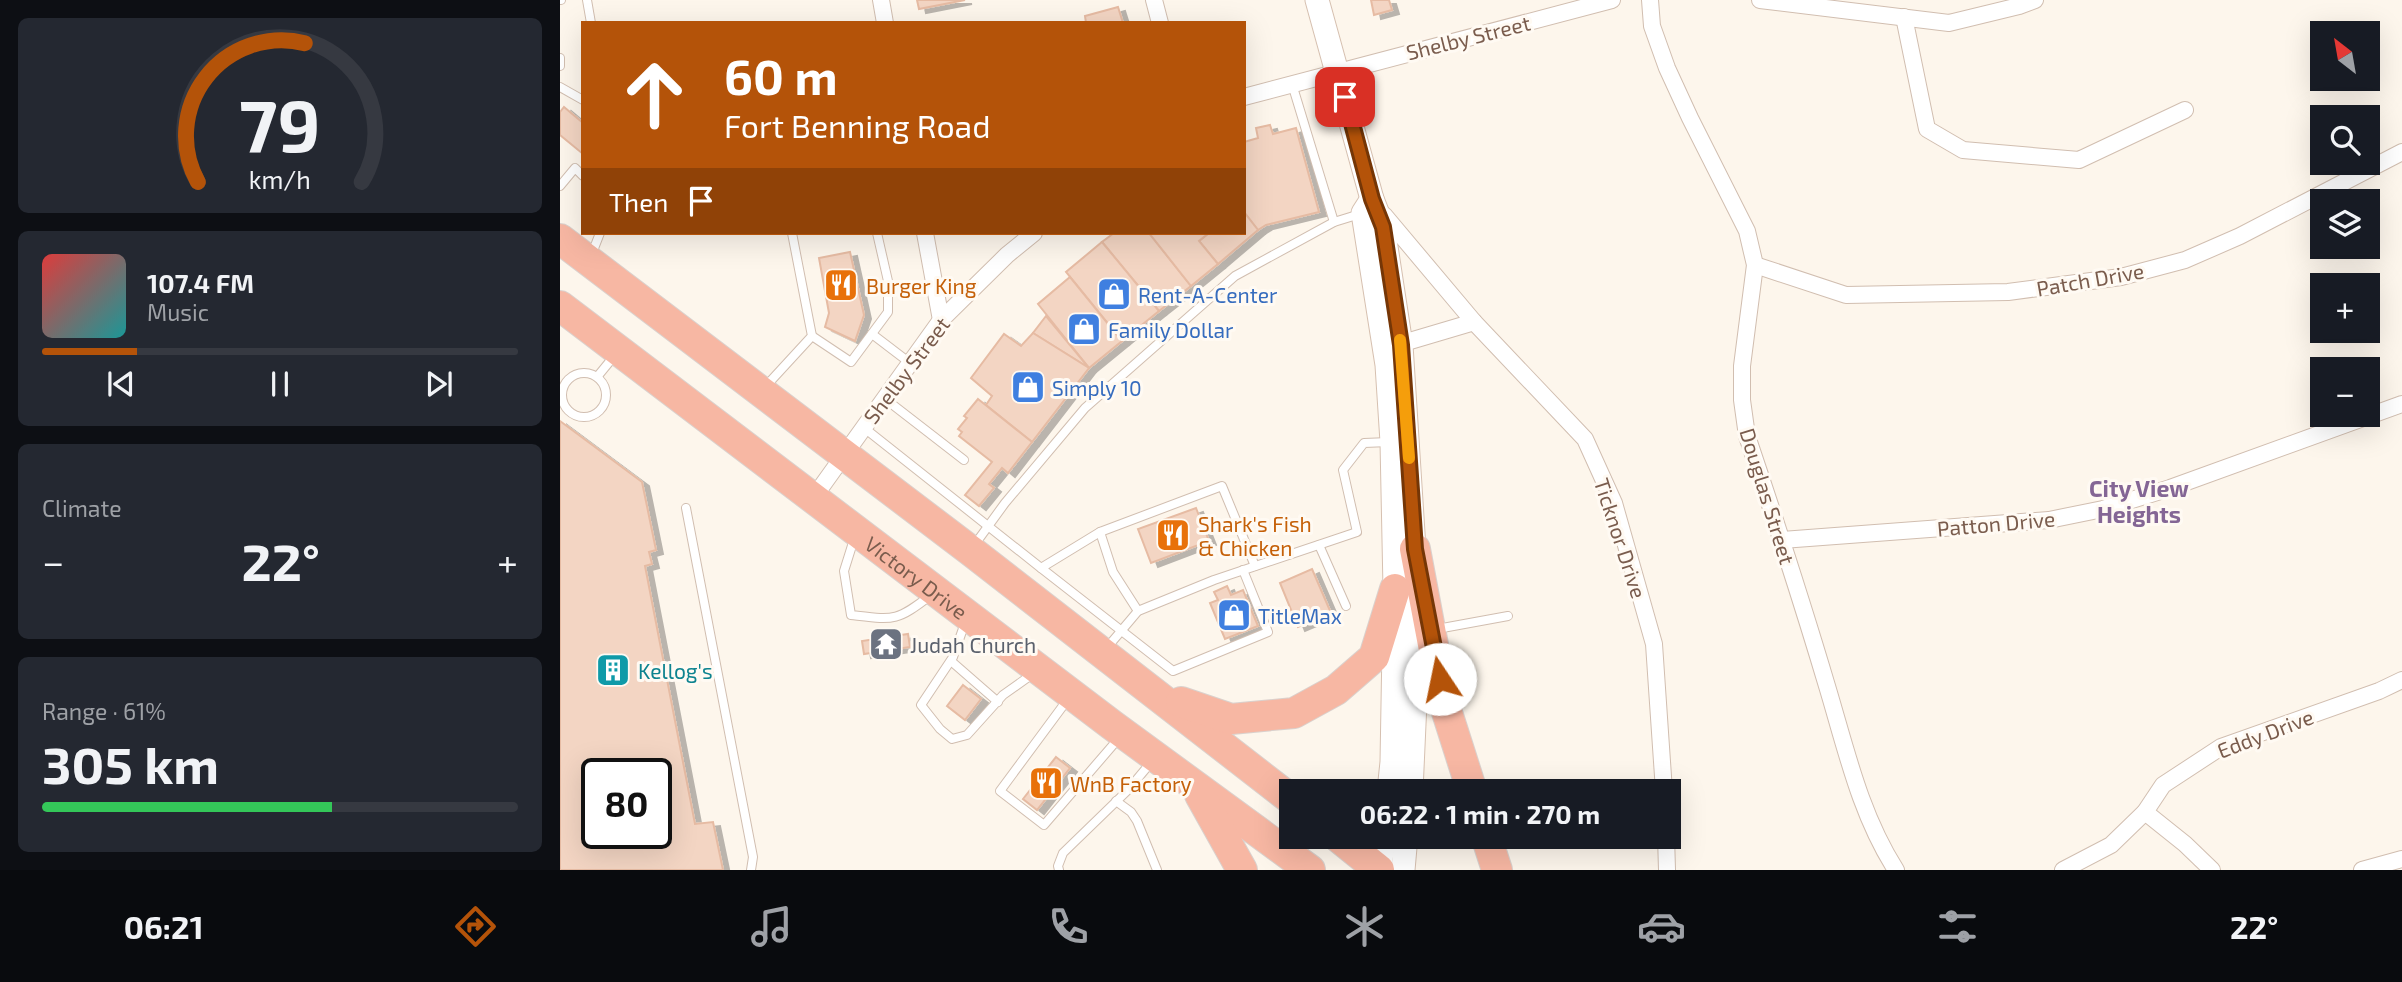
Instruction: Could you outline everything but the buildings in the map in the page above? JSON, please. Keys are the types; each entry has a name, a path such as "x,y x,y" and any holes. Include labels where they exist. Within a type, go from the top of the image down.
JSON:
{"highway":[{"path":"560,239 844,453 1279,790"},
{"name":"Victory Drive","path":"560,306 1071,694 1310,870"},
{"path":"1415,549 1444,703 1468,779"},
{"path":"1156,693 1231,719 1294,713 1336,690 1374,657 1395,589"},
{"path":"1195,785 1242,870"},
{"path":"1353,849 1379,870"},
{"path":"1490,849 1497,870"}],"street":[{"path":"881,0 885,21"},
{"path":"1154,0 1159,21"},
{"path":"1317,0 1338,71 1368,206 1383,227 1392,346 1415,549 1415,702 1412,779"},
{"name":"Shelby Street","path":"1246,96 1292,82 1612,0"},
{"name":"Douglas Street","path":"1650,0 1652,26 1667,68 1747,231 1755,265 1742,366 1742,400 1747,436 1782,540 1857,788 1879,843 1896,870"},
{"path":"1760,0 1949,23 2035,0"},
{"path":"1904,17 1927,129 1963,150 2079,160 2185,110"},
{"name":"Patch Drive","path":"1755,265 1846,295 2008,292 2121,277 2185,260 2241,236 2402,152"},
{"name":"Ticknor Drive","path":"1368,206 1395,231 1474,322 1585,439 1614,503 1654,644 1663,779"},
{"path":"925,235 941,320"},
{"name":"Shelby Street","path":"814,497 941,320 1030,235"},
{"path":"1392,346 1474,322"},
{"path":"1390,779 1395,589 1392,346"},
{"name":"Patton Drive","path":"1782,540 2049,520 2104,509 2402,404"},
{"name":"Eddy Drive","path":"2063,870 2111,845 2145,812 2163,785 2221,747 2379,691 2402,680"},
{"path":"2145,812 2212,870"},
{"path":"1379,870 1383,849"},
{"path":"1403,870 1405,849"},
{"path":"1666,849 1667,870"},
{"path":"2362,870 2402,859"}],"lane":[{"path":"587,0 591,21"},
{"path":"560,58 560,66"},
{"path":"1292,82 1334,222"},
{"path":"560,87 581,99"},
{"path":"560,186 575,168 581,174"},
{"path":"971,551 988,526 1085,408 1235,276 1368,206"},
{"path":"589,261 599,235"},
{"path":"792,235 812,336 851,362 888,312 888,281 877,235"},
{"path":"872,334 910,363"},
{"path":"761,391 812,336"},
{"path":"597,377 618,350"},
{"path":"579,373 597,377 606,392 603,406 592,416 578,417 571,414 565,408 561,394 566,381 579,373"},
{"path":"884,398 964,460"},
{"path":"863,427 1173,671 1268,632 1243,570"},
{"path":"1102,652 1138,611 1243,570 1357,532 1343,470 1364,443 1392,442"},
{"path":"1041,568 1100,532 1222,486 1255,566"},
{"path":"686,508 753,857 751,870"},
{"path":"856,530 844,570 851,615 886,620 907,614 937,591"},
{"path":"1100,532 1113,572 1138,611"},
{"path":"1319,545 1346,606"},
{"path":"968,615 951,661 921,705 951,739 967,735 998,702 1039,669"},
{"path":"1430,630 1508,616"},
{"path":"951,661 998,702"},
{"path":"1071,694 1000,791 1044,825 1123,733"},
{"path":"1059,870 1063,853 1156,757"},
{"path":"1116,801 1131,812 1157,870"}],"slow traffic":[{"path":"1400,340 1409,458"}],"place":[{"name":"Burger King","path":"841,285"},
{"name":"Rent-A-Center","path":"1114,294"},
{"name":"Family Dollar","path":"1084,329"},
{"name":"Simply 10","path":"1028,387"},
{"name":"Shark's Fish & Chicken","path":"1173,535"},
{"name":"TitleMax","path":"1234,615"},
{"name":"Judah Church","path":"886,644"},
{"name":"Kellog's","path":"613,670"},
{"name":"WnB Factory","path":"1046,783"}],"district":[{"name":"City View Heights","path":"2139,501"}],"route":[{"path":"1345,97 1372,199 1383,227 1401,345 1415,549 1440,679"}]}
